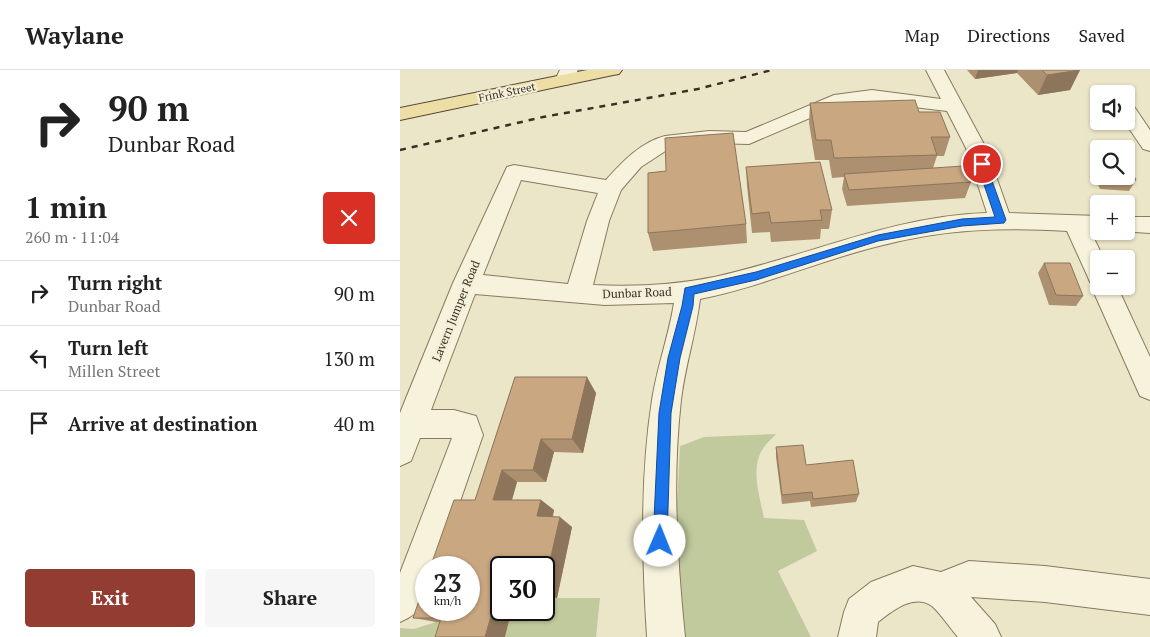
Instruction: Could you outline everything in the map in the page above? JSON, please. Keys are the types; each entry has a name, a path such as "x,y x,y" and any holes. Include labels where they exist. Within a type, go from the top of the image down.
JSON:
{"main road":[{"name":"Frink Street","path":"402,114 566,75 613,70"}],"street":[{"path":"935,70 976,148 1001,220"},
{"path":"578,294 598,221 611,188 634,162 664,142 709,137 749,138 834,101 872,96 955,106"},
{"path":"1135,122 1150,145"},
{"name":"Lavern Jumper Road","path":"406,438 466,283 514,172 611,188"},
{"name":"Dunbar Road","path":"466,283 578,294 645,295 688,291 756,276 878,238 962,222 1001,220 1087,224"},
{"path":"1087,224 1093,250"},
{"path":"1135,225 1150,225"},
{"path":"666,637 660,575 662,452 665,413 674,358 688,306 688,291"},
{"path":"1108,295 1150,387"},
{"path":"400,604 411,591 468,434 465,426 454,424 406,438"},
{"path":"857,637 862,612 884,595 913,584 941,590 969,578 1045,584 1150,597"},
{"path":"941,590 982,637"}],"green space":[{"path":"776,434 761,452 758,459 756,476 764,518 804,520 817,551 778,571 811,637 681,637 676,527 680,446 704,437"},
{"path":"555,598 600,598 596,637 505,637 509,621 555,621"},
{"path":"436,622 462,623 458,637 400,637 400,628 414,629"}],"building":[{"path":"1042,70 1080,70 1047,75"},
{"path":"915,100 919,112 940,112 950,137 931,137 937,155 834,158 831,140 816,140 810,103"},
{"path":"733,133 746,224 648,233 648,173 666,171 665,138"},
{"path":"820,162 832,210 820,210 822,220 771,223 769,212 752,214 746,167"},
{"path":"963,166 971,182 849,190 844,174"},
{"path":"1044,263 1070,263 1083,296 1056,295"},
{"path":"515,377 587,377 572,439 541,439 533,470 502,470 493,500 541,500 537,516 560,517 551,556 490,556 490,620 485,637 435,637 440,621 480,621 480,556 434,556 454,500 475,500"},
{"path":"803,445 806,465 853,460 859,494 813,499 812,492 782,495 776,447"}],"railway":[{"path":"400,150 543,117 698,89 772,70"}],"route":[{"path":"660,541 665,413 674,358 688,306 688,291 756,276 878,238 962,222 1001,220 982,164"}]}
